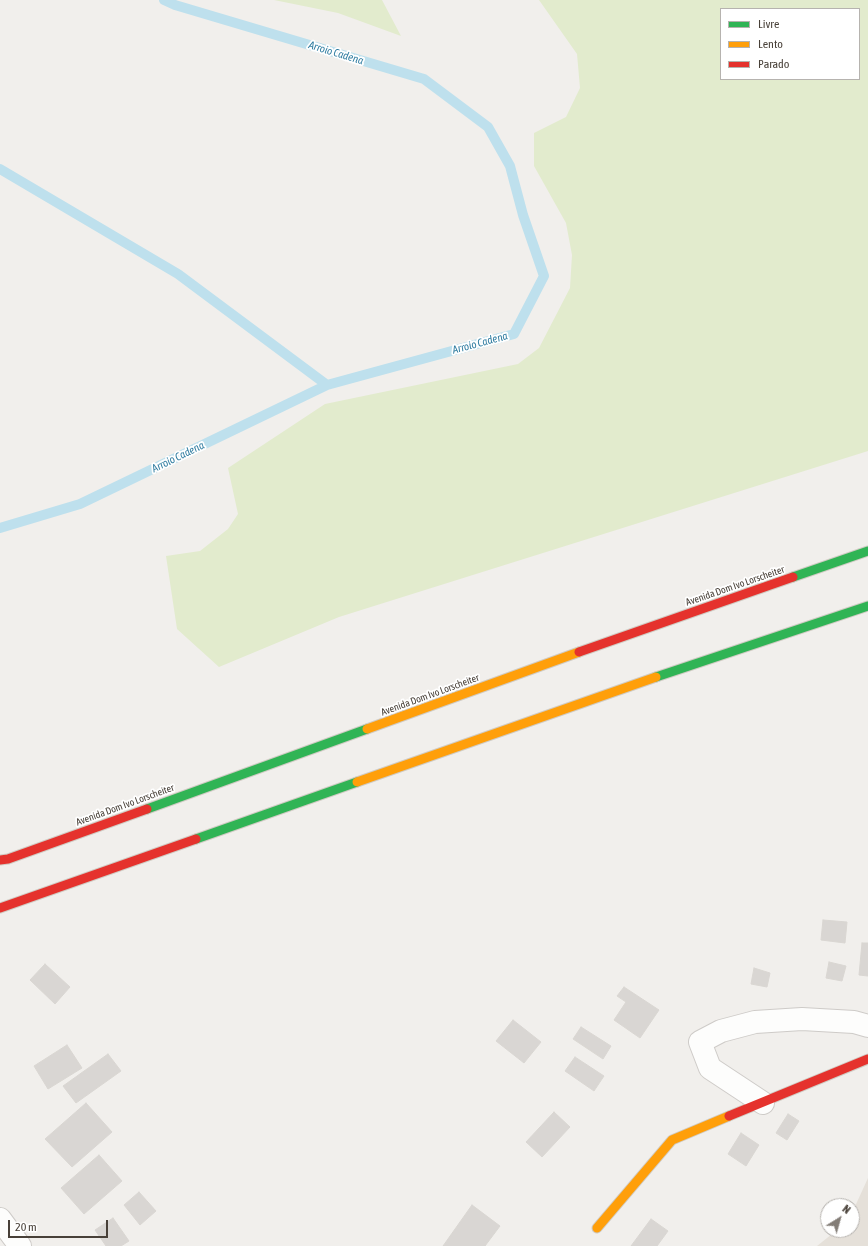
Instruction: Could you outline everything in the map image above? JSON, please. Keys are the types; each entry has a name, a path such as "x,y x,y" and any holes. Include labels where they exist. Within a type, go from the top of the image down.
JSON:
{"main road":[{"name":"Avenida Dom Ivo Lorscheiter","path":"0,860 8,859 663,622 868,551"},
{"path":"0,908 684,667 868,606"},
{"path":"597,1228 672,1140 868,1059"}],"street":[{"path":"763,1103 710,1068 700,1042 721,1031 755,1022 802,1019 854,1022 868,1026"},
{"path":"0,1219 20,1246"}],"shaded area":[{"path":"868,1178 868,1246 817,1246 827,1238 860,1238 859,1198"}],"green space":[{"path":"274,0 382,0 401,36 338,13"},
{"path":"539,0 868,0 868,451 339,617 219,667 177,629 166,556 200,551 228,529 238,514 228,468 325,404 518,364 539,348 570,288 572,255 566,223 534,166 534,133 566,117 580,88 577,54"}],"building":[{"path":"823,920 847,922 845,943 821,940"},
{"path":"862,943 868,943 868,976 859,975"},
{"path":"829,962 846,966 842,981 826,978"},
{"path":"45,964 70,987 55,1004 30,980"},
{"path":"754,968 770,973 767,987 751,984"},
{"path":"624,987 659,1010 640,1038 614,1020 626,1002 617,996"},
{"path":"513,1020 541,1042 524,1063 496,1041"},
{"path":"581,1027 611,1046 603,1059 573,1039"},
{"path":"67,1045 82,1068 48,1089 34,1066"},
{"path":"108,1054 121,1071 76,1103 63,1086"},
{"path":"575,1057 604,1076 594,1091 565,1071"},
{"path":"86,1103 112,1132 72,1167 45,1139"},
{"path":"554,1112 570,1127 542,1157 526,1142"},
{"path":"788,1114 799,1121 787,1140 776,1133"},
{"path":"741,1133 759,1145 746,1166 728,1154"},
{"path":"99,1155 122,1181 84,1214 61,1188"},
{"path":"139,1192 156,1211 140,1225 124,1205"},
{"path":"472,1205 500,1226 485,1246 443,1246"},
{"path":"113,1218 129,1241 121,1246 106,1246 95,1230"},
{"path":"651,1219 668,1231 657,1246 631,1246"}],"waterway":[{"name":"Arroio Cadena","path":"0,528 80,504 327,385 514,334 544,276 523,215 510,166 488,127 424,79 175,5 164,0"},
{"path":"0,169 178,274 327,385"}],"traffic: fast":[{"path":"793,577 868,551"},
{"path":"656,677 868,606"},
{"path":"147,809 367,729"},
{"path":"196,839 357,782"}],"traffic: slow":[{"path":"367,729 579,652"},
{"path":"357,782 656,677"},
{"path":"597,1228 672,1140 729,1116"}],"traffic: jam":[{"path":"579,652 793,577"},
{"path":"0,860 8,859 147,809"},
{"path":"0,908 196,839"},
{"path":"729,1116 868,1059"}]}
